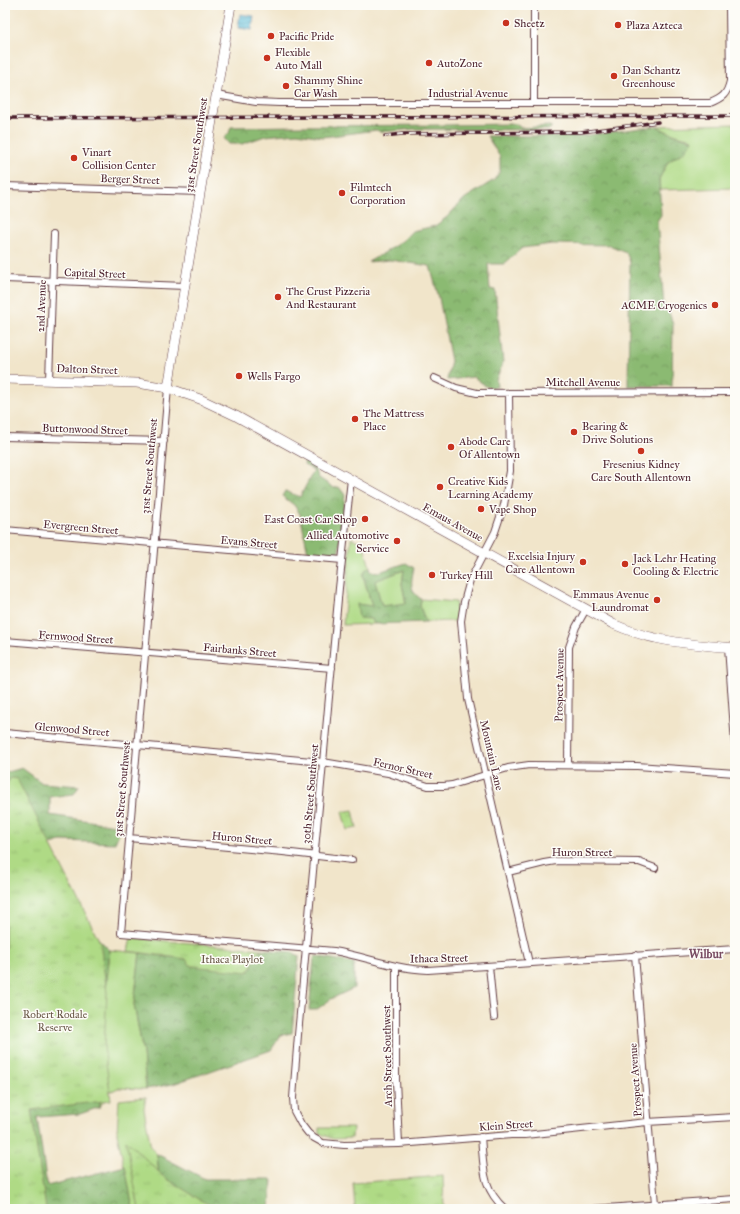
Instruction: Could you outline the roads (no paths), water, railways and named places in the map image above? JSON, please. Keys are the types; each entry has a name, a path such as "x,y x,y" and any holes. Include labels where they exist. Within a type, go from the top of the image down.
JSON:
{"main road":[{"name":"31st Street Southwest","path":"168,388 231,5"},
{"name":"Dalton Street","path":"5,378 137,383 168,388"},
{"name":"Emaus Avenue","path":"168,388 188,394 236,416 614,624 636,633 655,638 692,644 732,647"}],"street":[{"path":"534,5 534,104"},
{"name":"Industrial Avenue","path":"216,95 256,102 279,103 710,103 720,99 728,90 730,81 729,5"},
{"name":"Berger Street","path":"5,186 200,192"},
{"name":"2nd Avenue","path":"49,380 54,234"},
{"name":"Capital Street","path":"5,279 185,286"},
{"name":"Mitchell Avenue","path":"434,378 456,388 477,393 735,392"},
{"name":"31st Street Southwest","path":"121,933 168,388"},
{"name":"Mountain Lane","path":"509,392 510,455 508,488 499,521 467,589 461,621 468,699 529,963"},
{"name":"Buttonwood Street","path":"5,437 164,441"},
{"name":"30th Street Southwest","path":"294,1111 294,1085 323,762 342,560 352,479"},
{"name":"Evergreen Street","path":"5,530 155,544"},
{"name":"Evans Street","path":"155,544 342,560"},
{"name":"Prospect Avenue","path":"568,765 569,647 576,627 586,609"},
{"name":"Fernwood Street","path":"5,641 146,652"},
{"path":"732,647 735,744"},
{"name":"Fairbanks Street","path":"146,652 332,668"},
{"name":"Glenwood Street","path":"5,733 138,745"},
{"name":"Fernor Street","path":"138,745 323,762 388,773 428,786 452,785 508,768 529,765 638,766 735,773"},
{"name":"Huron Street","path":"129,838 315,855 352,860"},
{"name":"Huron Street","path":"508,872 556,861 639,862 655,868"},
{"name":"Ithaca Street","path":"121,933 307,948 351,954 396,967 428,970 735,948"},
{"name":"Prospect Avenue","path":"635,955 647,1122 655,1204"},
{"path":"489,966 494,1017"},
{"name":"Arch Street Southwest","path":"396,967 396,1080 399,1144"},
{"name":"Klein Street","path":"294,1111 308,1133 314,1138 332,1145 399,1144 525,1135 647,1122 735,1117"},
{"path":"481,1137 485,1176 489,1190 505,1209"},
{"path":"592,1209 735,1199"}],"water":[{"path":"240,14 254,16 252,30 238,28"}],"railway":[{"path":"5,118 735,116"},
{"path":"385,136 402,134 581,132 658,122"}],"place":[{"name":"Sheetz","path":"506,23"},
{"name":"Plaza Azteca","path":"618,25"},
{"name":"Pacific Pride","path":"271,36"},
{"name":"Flexible Auto Mall","path":"267,58"},
{"name":"AutoZone","path":"429,63"},
{"name":"Dan Schantz Greenhouse","path":"614,76"},
{"name":"Shammy Shine Car Wash","path":"286,86"},
{"name":"Vinart Collision Center","path":"74,158"},
{"name":"Filmtech Corporation","path":"342,193"},
{"name":"The Crust Pizzeria And Restaurant","path":"278,297"},
{"name":"ACME Cryogenics","path":"715,305"},
{"name":"Wells Fargo","path":"239,376"},
{"name":"The Mattress Place","path":"355,419"},
{"name":"Bearing & Drive Solutions","path":"574,432"},
{"name":"Abode Care Of Allentown","path":"451,447"},
{"name":"Fresenius Kidney Care South Allentown","path":"641,451"},
{"name":"Creative Kids Learning Academy","path":"440,487"},
{"name":"Vape Shop","path":"481,509"},
{"name":"East Coast Car Shop","path":"365,519"},
{"name":"Allied Automotive Service","path":"397,541"},
{"name":"Excelsia Injury Care Allentown","path":"583,562"},
{"name":"Jack Lehr Heating Cooling & Electric","path":"625,564"},
{"name":"Turkey Hill","path":"432,575"},
{"name":"Emmaus Avenue Laundromat","path":"657,600"}],"district":[{"name":"Wilbur","path":"706,954"}],"park label":[{"name":"Ithaca Playlot","path":"232,959"},
{"name":"Robert Rodale Reserve","path":"55,1020"}]}
